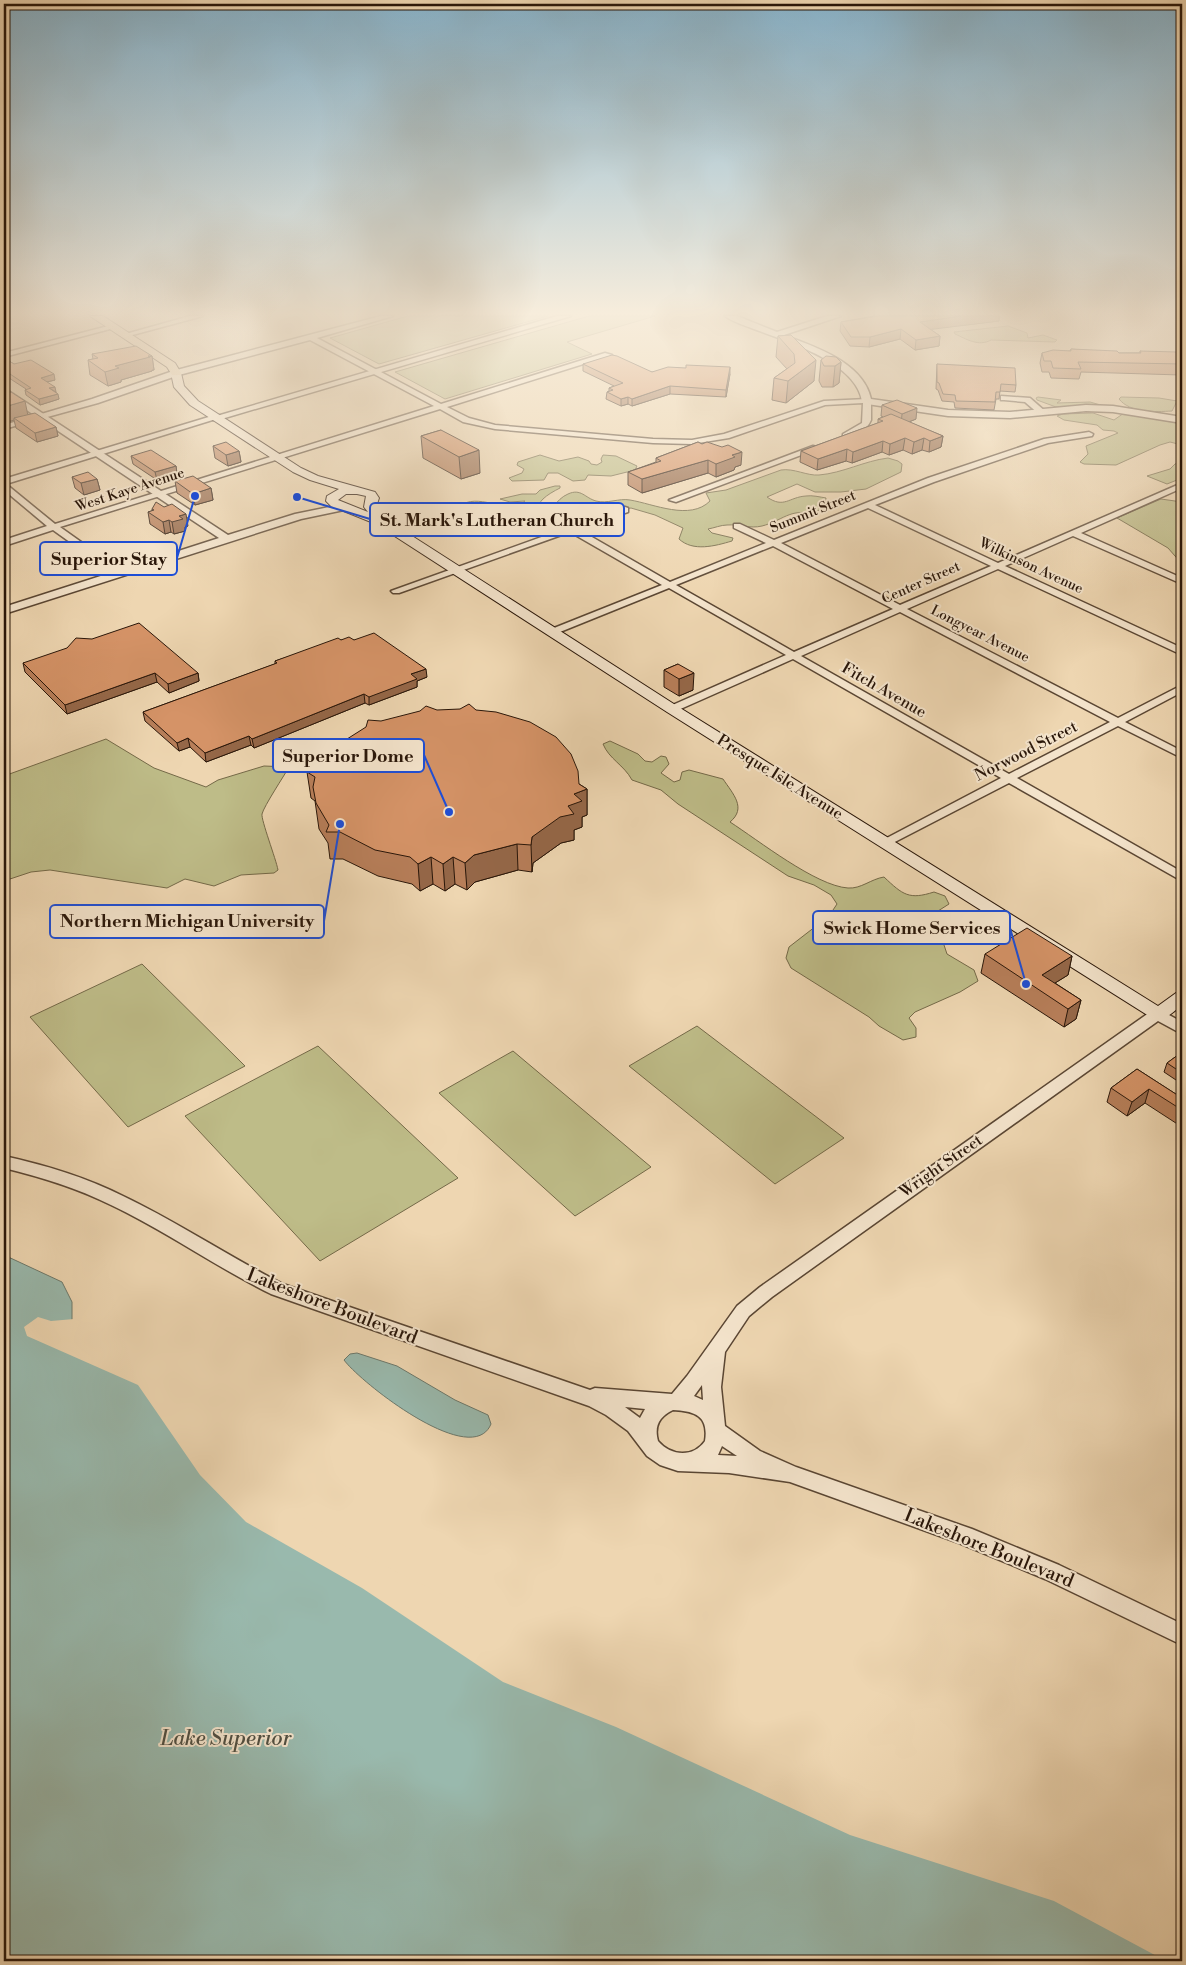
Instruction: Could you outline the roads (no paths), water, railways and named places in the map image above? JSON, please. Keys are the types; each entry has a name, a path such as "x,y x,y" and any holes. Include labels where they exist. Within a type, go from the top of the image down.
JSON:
{"main road":[{"name":"Presque Isle Avenue","path":"201,408 277,457 314,478 331,492 335,504 380,521 672,709 1158,1014"},
{"name":"Presque Isle Avenue","path":"314,478 362,490"},
{"path":"332,498 344,491 362,490 371,494 371,509 380,521"},
{"path":"345,507 362,506 372,500"},
{"name":"Wright Street","path":"1158,1014 1182,997"}],"street":[{"path":"29,408 226,539"},
{"path":"4,427 71,408"},
{"path":"4,482 250,408"},
{"name":"West Kaye Avenue","path":"4,543 435,408"},
{"path":"443,408 466,420 495,427 676,442 710,440 726,436 810,408"},
{"path":"839,439 865,426 869,418 868,408"},
{"path":"912,408 990,416 1062,409 1113,409 1182,420"},
{"path":"1036,408 1042,412"},
{"name":"Summit Street","path":"552,632 931,480 1047,441 1089,434"},
{"path":"673,500 821,446"},
{"name":"Center Street","path":"672,709 1182,485"},
{"path":"4,486 54,527 119,573"},
{"path":"298,516 322,505 332,498"},
{"name":"Wilkinson Avenue","path":"868,504 1182,652"},
{"path":"4,611 298,516 345,507"},
{"path":"396,591 625,510"},
{"name":"Longyear Avenue","path":"737,526 1182,755"},
{"name":"Fitch Avenue","path":"571,529 1182,877"},
{"path":"1072,532 1182,581"},
{"name":"Norwood Street","path":"885,843 1182,688"},
{"name":"Presque Isle Avenue","path":"1158,1014 1182,1029"},
{"name":"Wright Street","path":"650,1445 646,1431 648,1421 656,1410 674,1402 694,1382 716,1352 736,1319 750,1304 905,1191 1158,1014"},
{"name":"Lakeshore Boulevard","path":"4,1162 50,1173 96,1190 126,1205 243,1273 277,1289 606,1404 627,1418 639,1429 657,1454 667,1459 678,1462 738,1465 790,1473"},
{"name":"Wright Street","path":"716,1352 712,1393 716,1428"},
{"name":"Lakeshore Boulevard","path":"586,1396 690,1403 700,1406 711,1416 716,1428 742,1450 790,1473 965,1536 1052,1572 1182,1635"},
{"path":"690,1462 701,1458 710,1451 715,1443 716,1428"}],"water":[{"name":"Lake Superior","path":"4,1255 62,1282 72,1302 72,1325 260,1488 328,1541 584,1668 740,1735 880,1808 1182,1919 1182,1961 4,1961"},
{"path":"357,1353 397,1366 455,1400 488,1415 491,1424 480,1435 462,1437 441,1430 417,1418 371,1386 344,1360 350,1354"}],"place":[{"name":"Superior Stay","path":"195,496"},
{"name":"St. Mark's Lutheran Church","path":"297,497"},
{"name":"Superior Dome","path":"449,812"},
{"name":"Northern Michigan University","path":"340,824"},
{"name":"Swick Home Services","path":"1026,984"}]}
